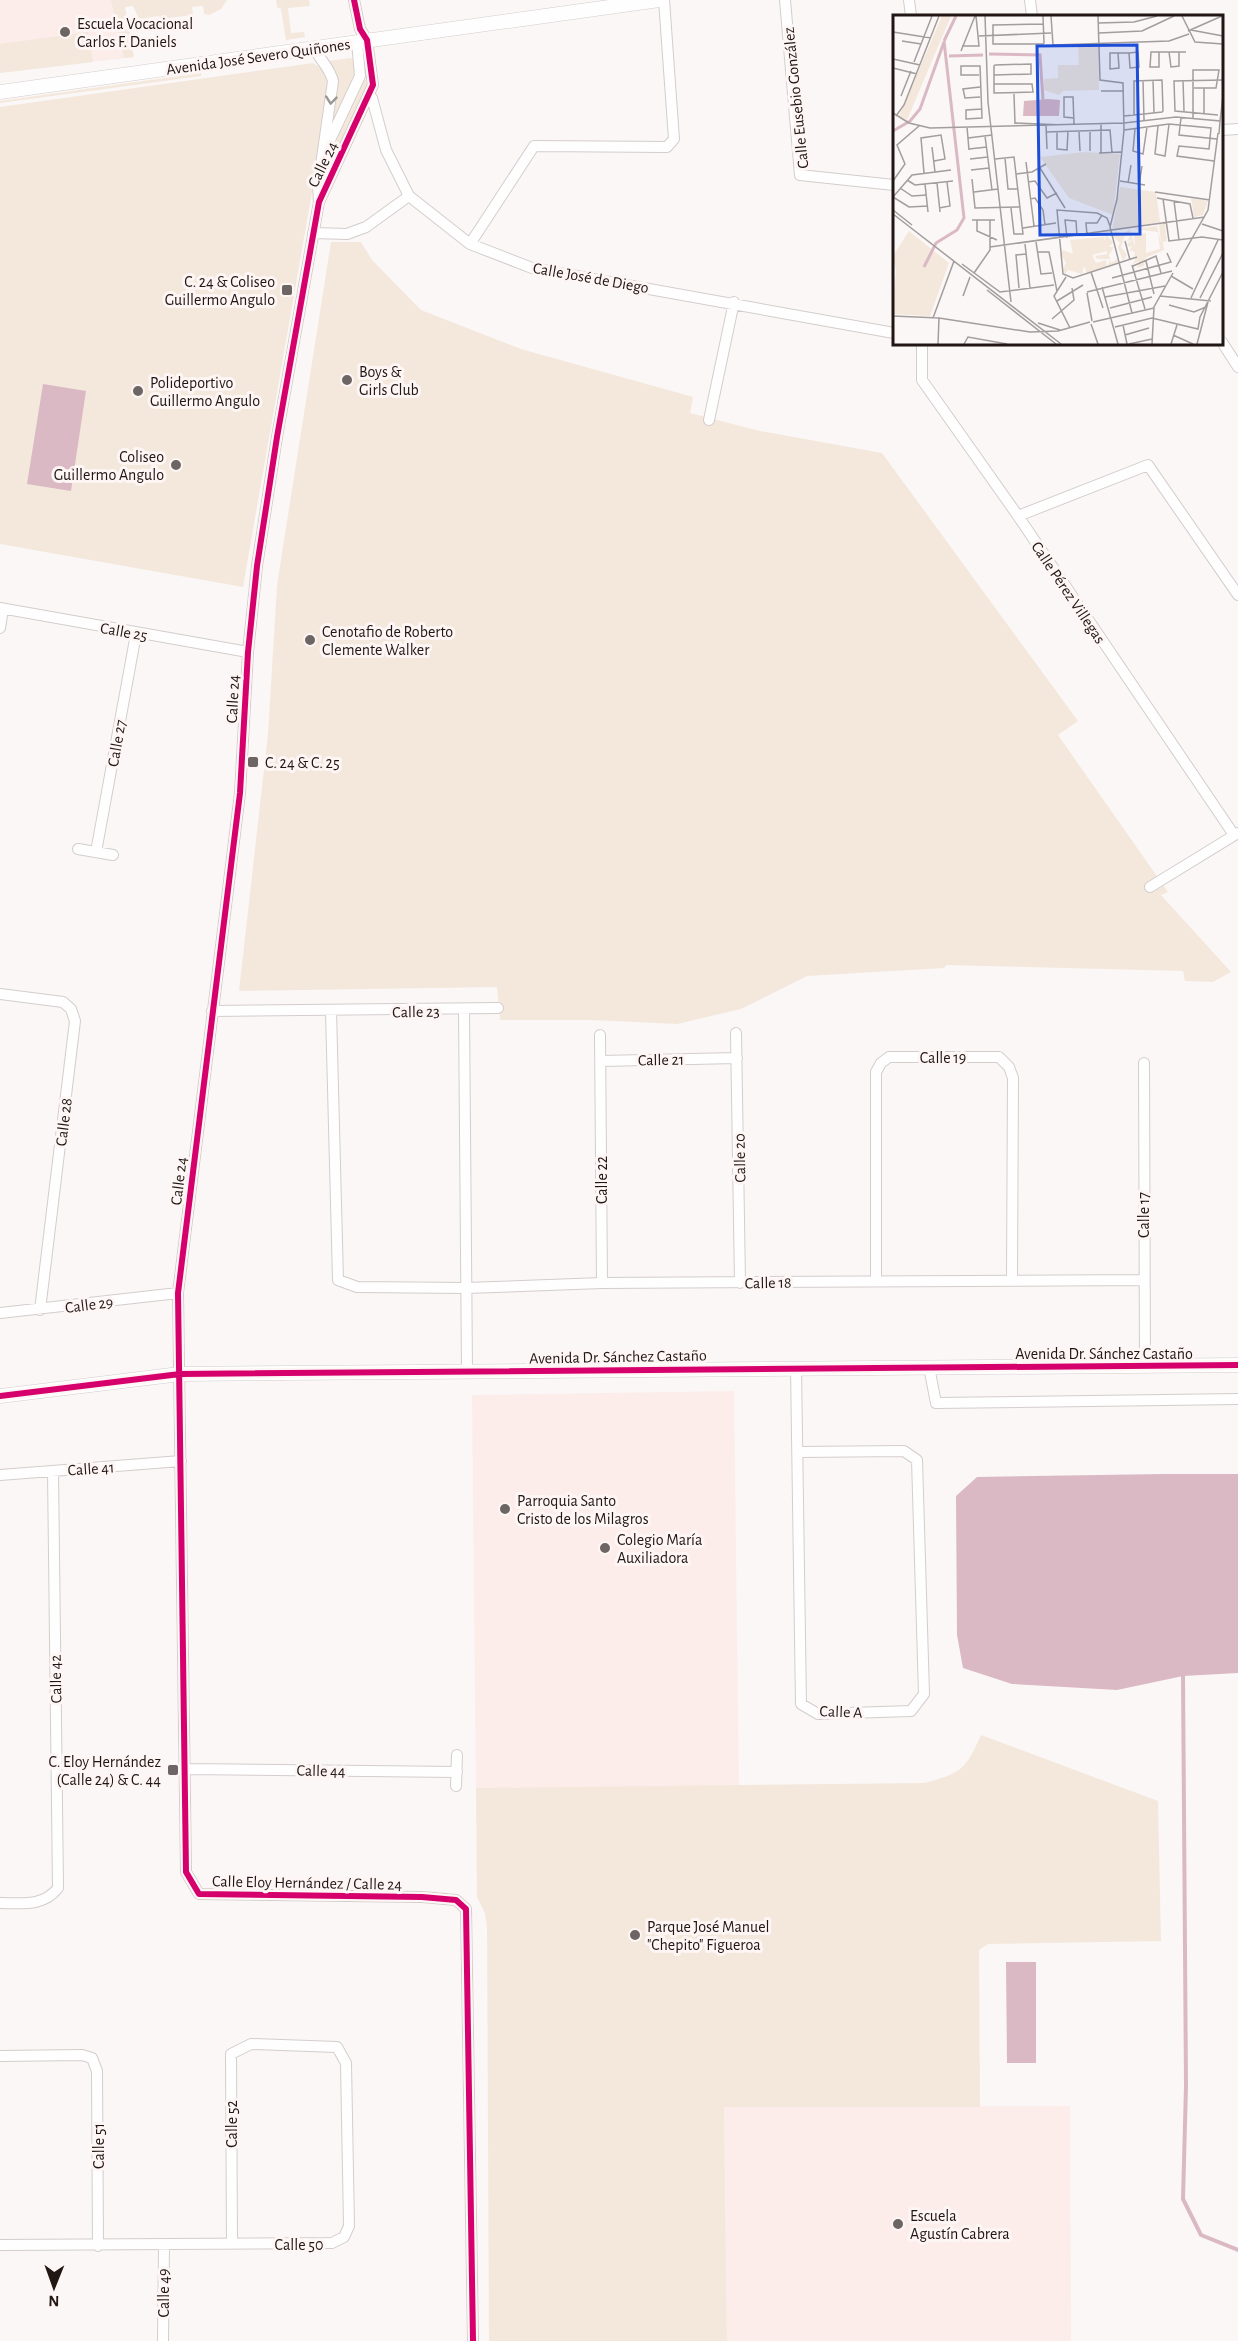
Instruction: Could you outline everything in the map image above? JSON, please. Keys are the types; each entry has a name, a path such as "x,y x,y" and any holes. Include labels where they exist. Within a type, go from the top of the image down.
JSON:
{"street":[{"path":"324,150 360,76 362,41 354,0"},
{"name":"Avenida José Severo Quiñones","path":"0,92 659,0"},
{"path":"470,244 534,146 667,147 674,139 664,0"},
{"name":"Calle Eusebio González","path":"785,0 800,175 893,185"},
{"path":"909,0 911,15"},
{"path":"1030,0 1032,15"},
{"name":"Calle 24","path":"180,1374 178,1293 240,793 248,652 258,566 319,202 373,85 362,41"},
{"path":"314,48 333,81 318,186 319,202"},
{"name":"Calle José de Diego","path":"372,98 386,150 409,196 470,244 532,268 734,302 893,333"},
{"path":"1223,130 1238,129"},
{"path":"313,232 347,234 366,227 409,196"},
{"path":"709,420 734,302"},
{"name":"Calle Pérez Villegas","path":"922,345 922,380 1236,834"},
{"path":"1223,345 1238,367"},
{"path":"1018,516 1148,465 1238,595"},
{"path":"0,628 2,609"},
{"name":"Calle 25","path":"2,609 248,652"},
{"name":"Calle 27","path":"96,852 136,634"},
{"path":"1150,887 1236,834"},
{"path":"78,849 113,855"},
{"name":"Calle 28","path":"0,994 63,1002 72,1009 75,1020 40,1310"},
{"path":"465,1010 498,1008"},
{"name":"Calle 23","path":"212,1011 465,1010 467,1371"},
{"name":"Calle 18","path":"331,1011 338,1280 357,1287 466,1288 602,1283 1143,1280"},
{"name":"Calle 20","path":"736,1032 740,1283"},
{"path":"600,1035 602,1061"},
{"name":"Calle 19","path":"876,1281 876,1072 881,1063 889,1057 999,1057 1009,1067 1013,1078 1012,1280"},
{"name":"Calle 21","path":"602,1061 737,1058"},
{"name":"Calle 22","path":"602,1061 602,1283"},
{"name":"Calle 17","path":"1143,1063 1145,1366"},
{"name":"Calle 29","path":"0,1313 178,1293"},
{"name":"Avenida Dr. Sánchez Castaño","path":"0,1396 180,1374 1238,1365"},
{"path":"930,1367 936,1403 1238,1399"},
{"name":"Calle A","path":"796,1368 801,1704 818,1714 911,1711 924,1694 918,1460 904,1451 798,1452"},
{"name":"Calle Eloy Hernández / Calle 24","path":"180,1374 186,1872 199,1894 422,1897 456,1900 466,1909 473,2341"},
{"name":"Calle 41","path":"0,1475 181,1461"},
{"name":"Calle 42","path":"0,1903 38,1903 51,1897 58,1888 53,1471"},
{"path":"456,1786 457,1755"},
{"name":"Calle 44","path":"185,1769 457,1772"},
{"name":"Calle 52","path":"232,2244 231,2054 251,2044 278,2045"},
{"name":"Calle 50","path":"0,2245 332,2244 344,2237 349,2226 346,2063 337,2047 278,2045"},
{"name":"Calle 51","path":"0,2056 82,2055 92,2058 97,2072 98,2246"},
{"name":"Calle 49","path":"163,2341 164,2246"}],"shaded area":[{"name":"Escuela Vocacional Carlos F. Daniels","path":"0,0 123,0 134,57 0,73"},
{"path":"111,0 227,0 221,9 209,15 204,14 203,6 192,7 193,15 161,19 159,16 139,19 133,6 125,7 134,57 124,58"},
{"path":"276,0 309,0 310,6 288,8 291,33 304,32 305,37 286,40 281,9 277,7"},
{"path":"88,32 93,62 0,73 0,44"},
{"path":"351,58 355,73 353,81 332,122 338,78 329,61"},
{"name":"Polideportivo Guillermo Angulo","path":"313,63 320,68 327,80 325,118 243,587 0,544 0,107"},
{"path":"201,73 201,76 0,103 0,101"},
{"path":"364,80 370,81 325,178 332,147"},
{"path":"331,242 361,242 372,260 421,310 521,349 693,397 690,413 760,431 882,453 1078,721 1058,735 1168,892 1161,895 1231,972 1213,982 1185,981 1183,971 946,965 944,968 807,976 741,1009 677,1024 591,1020 500,1020 497,987 239,991 268,734 277,585"},
{"path":"43,384 86,391 71,491 27,484"},
{"name":"Colegio María Auxiliadora","path":"734,1391 739,1786 476,1788 472,1395"},
{"path":"1238,1474 1238,1673 1183,1676 1117,1690 1012,1684 963,1668 957,1635 956,1496 977,1477"},
{"path":"981,1735 1158,1801 1161,1941 988,1944 979,1950 980,2107 724,2107 727,2341 489,2341 487,1927 485,1913 477,1897 476,1788 924,1783 960,1769 971,1756"},
{"path":"1006,1962 1036,1962 1036,2063 1007,2063"},
{"name":"Escuela Agustín Cabrera","path":"1070,2106 1071,2341 727,2341 724,2107"}],"waterway":[{"path":"1183,1676 1186,2086 1183,2199 1201,2235 1238,2250"}],"cycle path":[{"path":"354,0 360,29 367,40 373,85 319,202 277,437 257,566 248,652 240,793 178,1293 186,1872 199,1894 422,1897 456,1900 466,1909 473,2341"},
{"path":"0,1396 180,1374 1238,1365"}],"place":[{"name":"Escuela Vocacional Carlos F. Daniels","path":"65,32"},
{"name":"C. 24 & Coliseo Guillermo Angulo","path":"287,290"},
{"name":"Boys & Girls Club","path":"347,380"},
{"name":"Polideportivo Guillermo Angulo","path":"138,391"},
{"name":"Coliseo Guillermo Angulo","path":"176,465"},
{"name":"Cenotafio de Roberto Clemente Walker","path":"310,640"},
{"name":"C. 24 & C. 25","path":"253,762"},
{"name":"Parroquia Santo Cristo de los Milagros","path":"505,1509"},
{"name":"Colegio María Auxiliadora","path":"605,1548"},
{"name":"C. Eloy Hernández (Calle 24) & C. 44","path":"173,1770"},
{"name":"Parque José Manuel \"Chepito\" Figueroa","path":"635,1935"},
{"name":"Escuela Agustín Cabrera","path":"898,2224"}]}
